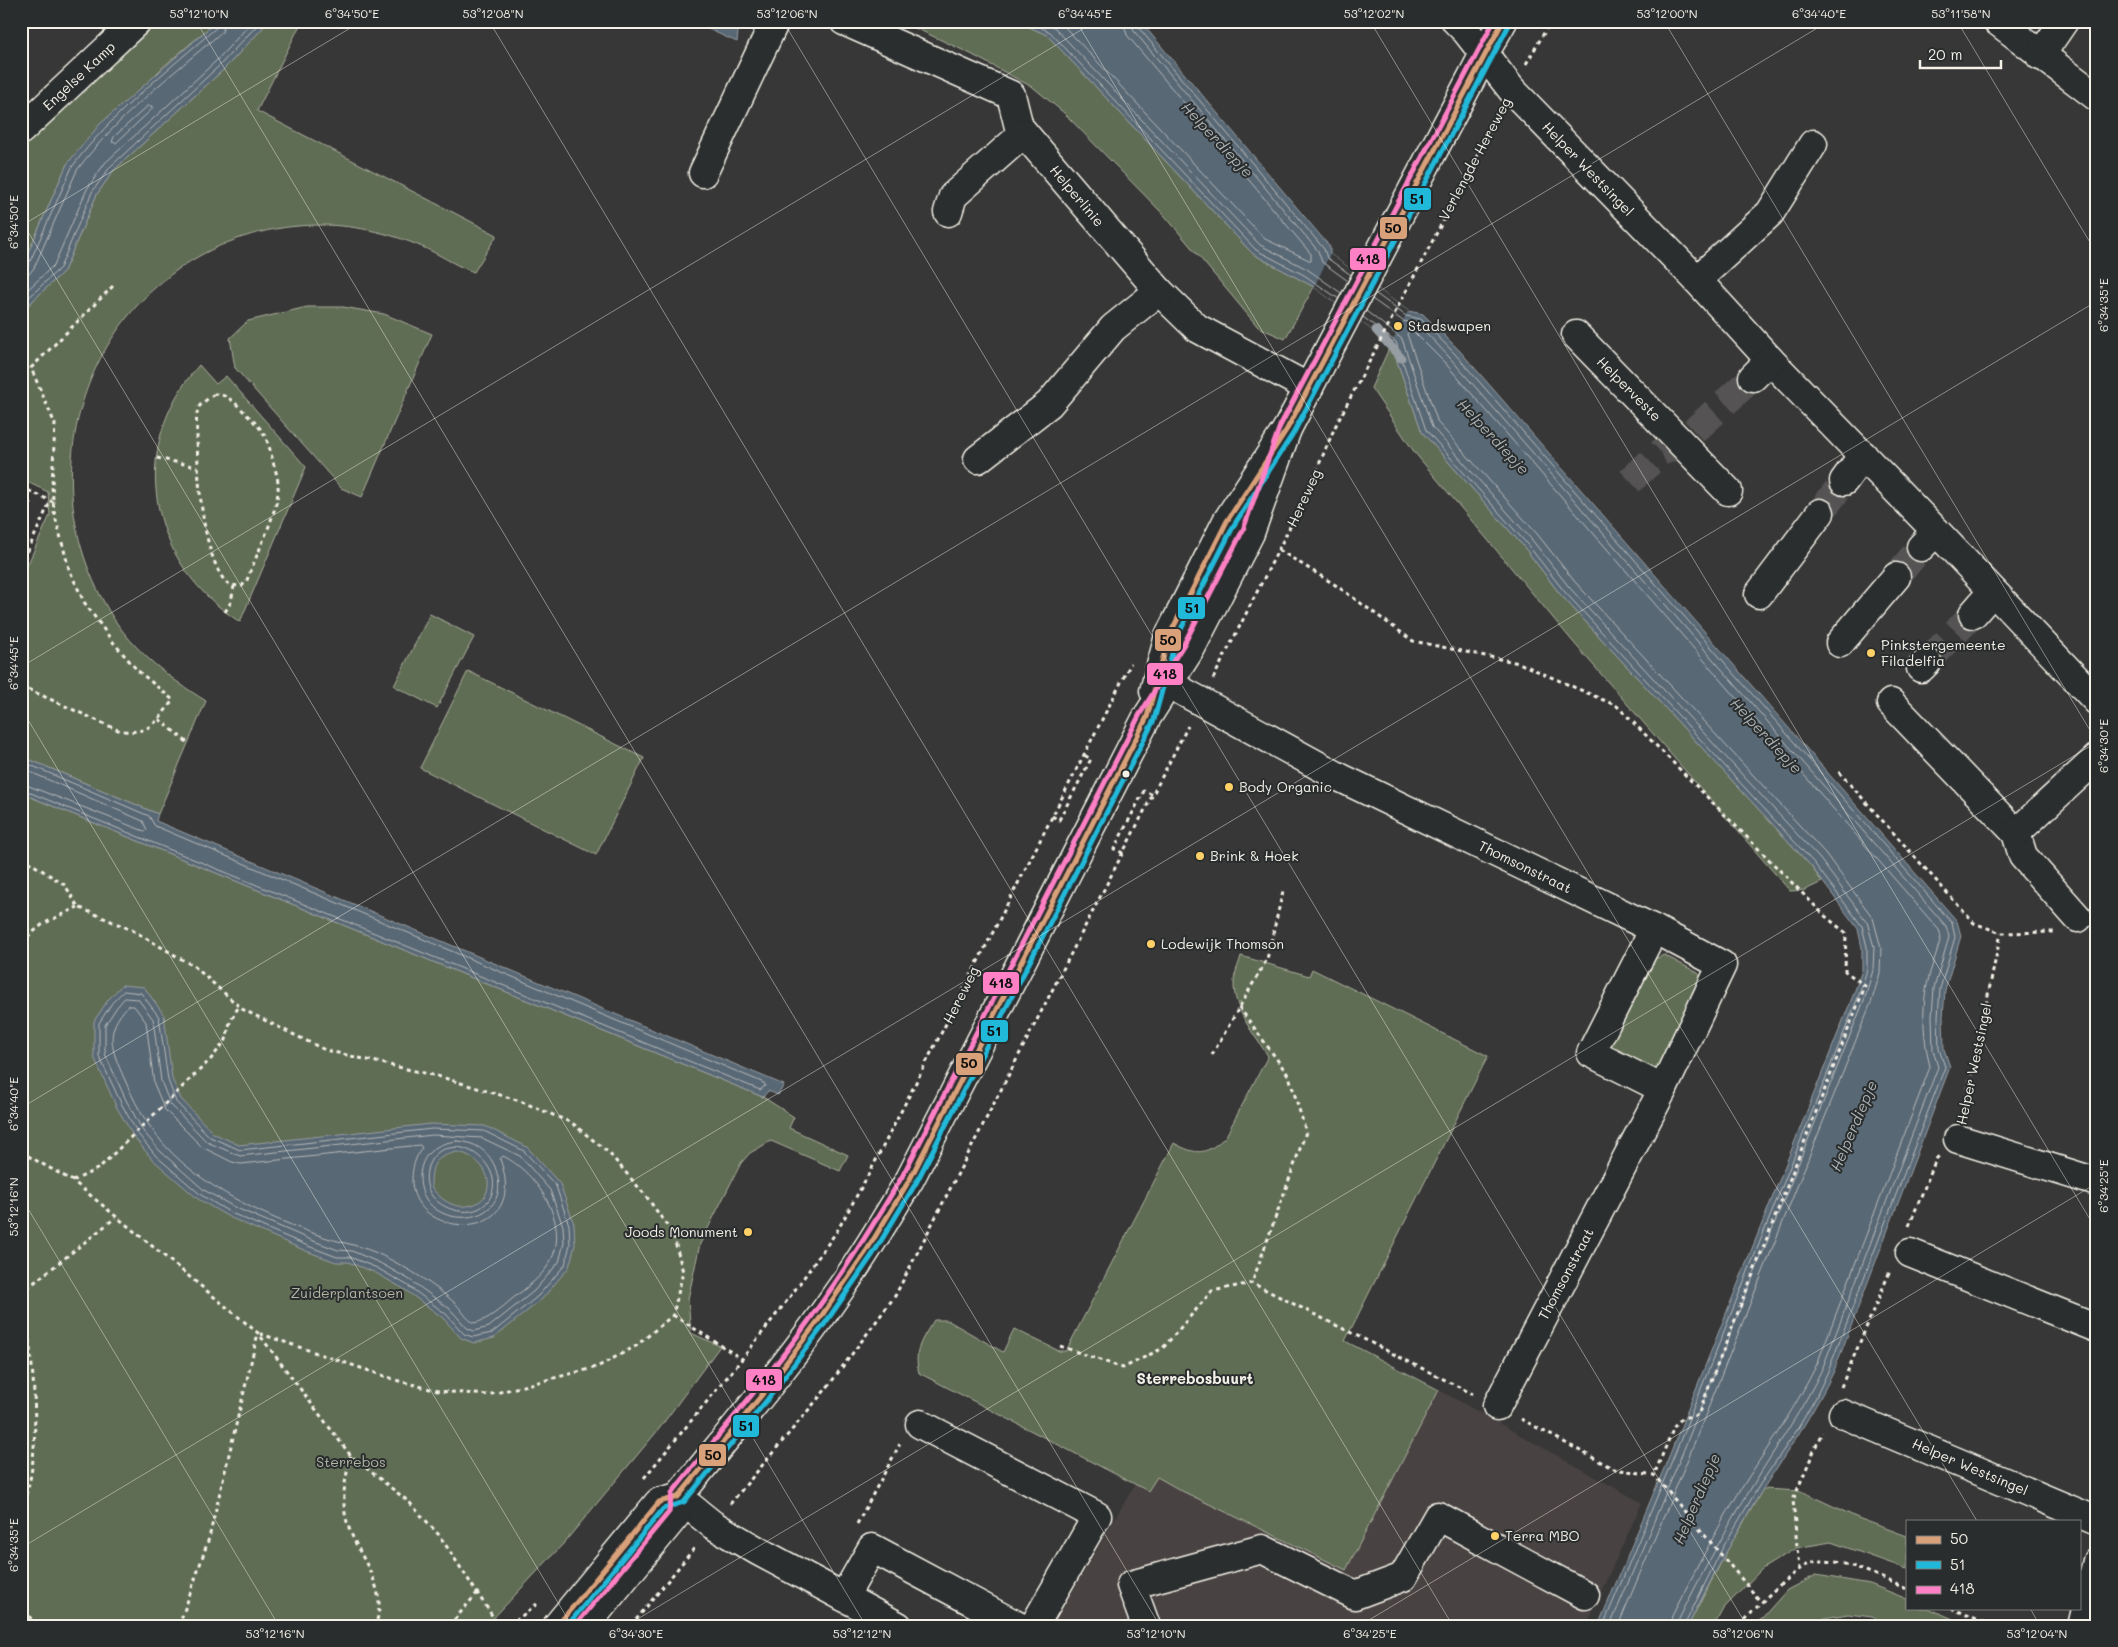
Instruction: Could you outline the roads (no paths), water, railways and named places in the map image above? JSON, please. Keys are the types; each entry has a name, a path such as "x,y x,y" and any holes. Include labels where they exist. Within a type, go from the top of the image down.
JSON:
{"street":[{"name":"Engelse Kamp","path":"21,130 137,21"},
{"path":"703,174 775,21"},
{"name":"Helperlinie","path":"844,21 1011,95 1019,127 1159,291 1197,328 1309,388"},
{"name":"Helper Westsingel","path":"1456,21 1512,90 1696,280 1762,369 1863,455 1929,539 1992,592 2097,701"},
{"path":"585,1626 676,1514 678,1497 802,1343 876,1236 910,1179 1147,717 1163,681 1191,648 1250,533 1287,429 1503,21"},
{"path":"1997,21 2040,56 2097,97"},
{"path":"2040,56 2064,21"},
{"path":"1696,280 1770,214 1813,144"},
{"path":"978,459 1049,404 1113,328 1159,291"},
{"name":"Helperveste","path":"1576,335 1688,437 1728,490"},
{"path":"1844,481 1863,455"},
{"path":"1759,594 1820,513"},
{"path":"1840,644 1896,576"},
{"path":"1973,614 1992,592"},
{"name":"Thomsonstraat","path":"1163,681 1341,778 1654,929 1722,965 1663,1089 1497,1406"},
{"path":"1891,703 2016,834 2023,856 2068,925"},
{"path":"2016,834 2097,758"},
{"path":"1654,929 1591,1053 1663,1089"},
{"name":"Helper Westsingel","path":"1958,1139 2097,1182"},
{"path":"1903,1250 2097,1328"},
{"name":"Helper Westsingel","path":"1836,1411 2097,1521"},
{"path":"920,1424 1097,1516 1034,1626"},
{"path":"678,1497 713,1525 898,1626"},
{"path":"557,1626 659,1502 678,1497"},
{"path":"1146,1626 1131,1585 1262,1549 1355,1595 1403,1577 1438,1516 1586,1595"},
{"path":"844,1597 872,1548 1018,1626"},
{"path":"2083,1619 2097,1561"}],"water":[{"path":"217,21 267,21 261,30 224,69 114,170 97,194 64,271 21,312 21,269 67,164 100,124"},
{"path":"690,21 739,21 737,42"},
{"path":"1016,21 1140,21 1330,247 1330,254 1408,311 1423,314 1459,350 1957,921 1961,936 1945,990 1943,1017 1944,1049 1950,1067 1834,1371 1809,1417 1743,1522 1688,1626 1598,1626 1670,1454 1854,993 1862,970 1862,948 1858,929 1811,866 1560,594 1524,547 1422,432 1391,344 1314,287 1253,254 1047,35"},
{"path":"21,756 158,814 156,821 784,1085 778,1095 768,1091 763,1097 21,793"},
{"path":"122,985 144,987 164,1015 172,1079 181,1099 213,1133 239,1145 431,1124 485,1126 527,1147 560,1184 574,1224 575,1245 569,1267 542,1299 494,1338 474,1343 461,1338 443,1318 404,1289 374,1272 348,1262 336,1262 306,1251 229,1217 198,1199 152,1159 134,1137 116,1106 94,1057 94,1021 108,1000","holes":["457,1152 464,1154 482,1166 488,1179 488,1187 483,1199 468,1206 450,1203 440,1197 431,1187 435,1163 443,1156 449,1154"]}],"waterway":[{"name":"Helperdiepje","path":"1376,330 1401,358"}],"tunnel":[{"path":"1694,431 1753,377"},
{"path":"1630,481 1661,452 1682,443"},
{"path":"1820,513 1844,481"},
{"path":"1896,577 1921,547"},
{"path":"1927,662 1973,614"}],"place":[{"name":"Stadswapen","path":"1398,326"},
{"name":"Pinkstergemeente Filadelfia","path":"1871,653"},
{"name":"Body Organic","path":"1229,787"},
{"name":"Brink & Hoek","path":"1200,856"},
{"name":"Lodewijk Thomson","path":"1151,944"},
{"name":"Joods Monument","path":"748,1232"},
{"name":"Terra MBO","path":"1495,1536"}],"district":[{"name":"Sterrebosbuurt","path":"1195,1379"}],"park label":[{"name":"Zuiderplantsoen","path":"347,1293"},
{"name":"Sterrebos","path":"351,1462"}]}
